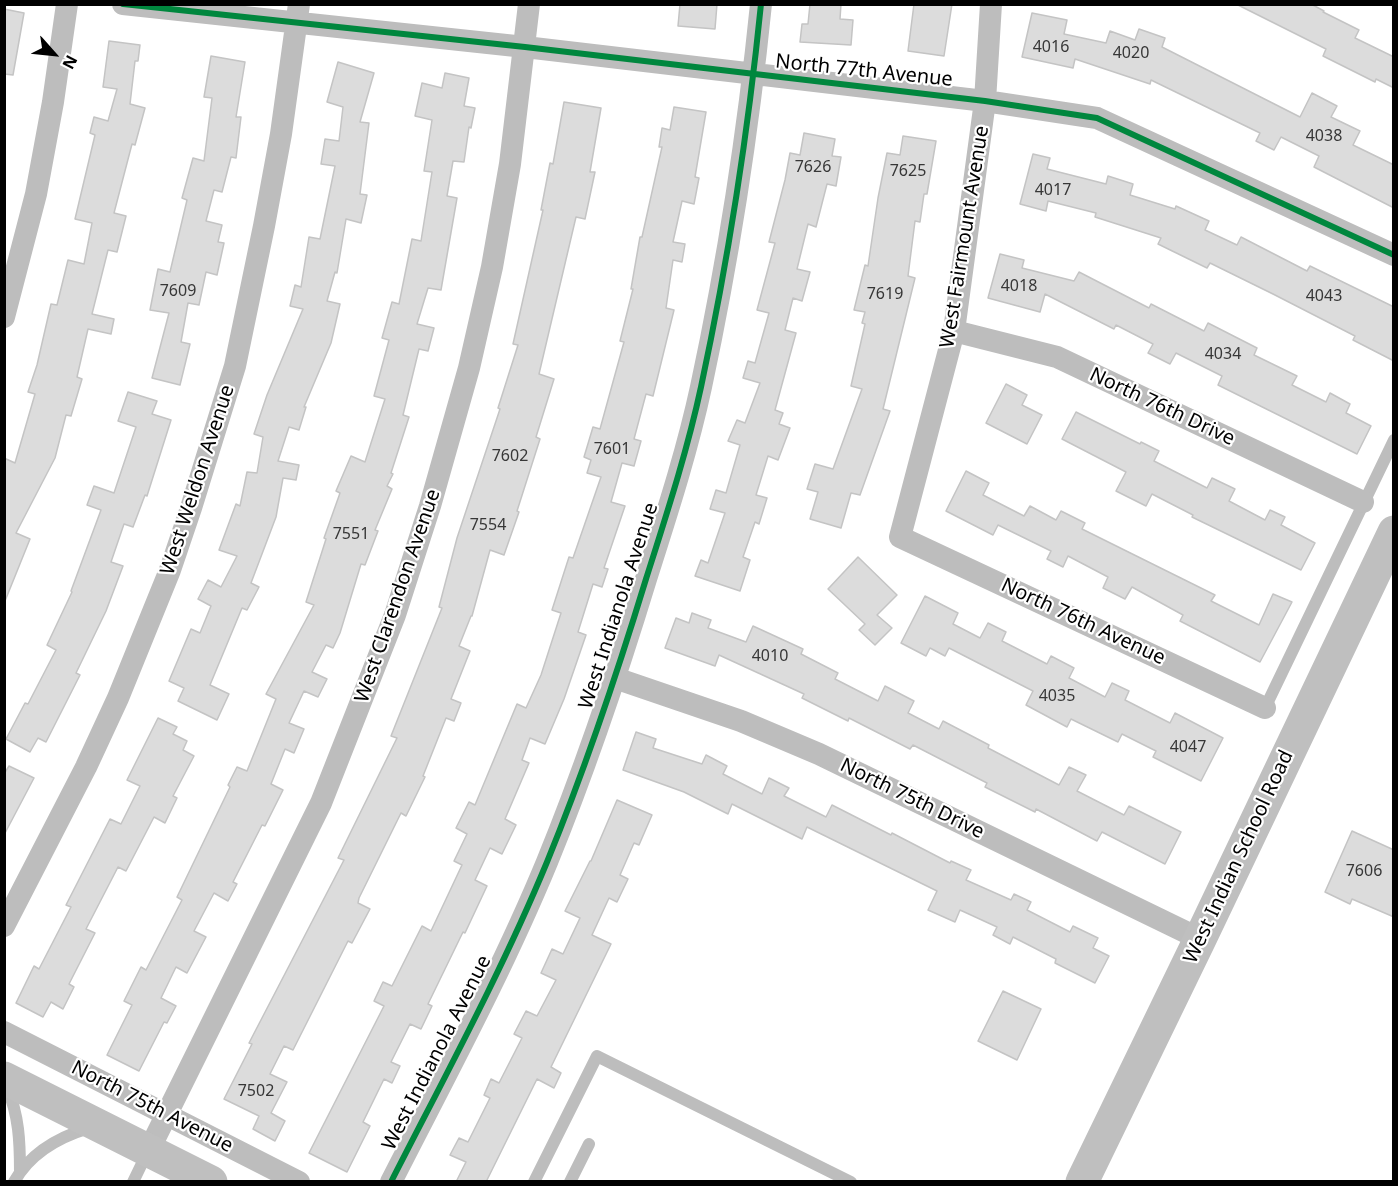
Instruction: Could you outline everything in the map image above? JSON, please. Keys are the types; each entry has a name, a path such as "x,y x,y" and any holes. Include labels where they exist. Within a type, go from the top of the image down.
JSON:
{"main road":[{"name":"West Indian School Road","path":"1082,1182 1394,532"},
{"name":"North 75th Avenue","path":"4,1080 211,1182"}],"street":[{"path":"4,317 36,194 53,102 67,4"},
{"name":"North 77th Avenue","path":"123,4 298,14 525,47 985,101 1097,118 1394,255"},
{"name":"West Clarendon Avenue","path":"149,1150 321,803 395,615 434,494 469,368 492,267 510,164 529,4"},
{"name":"West Indianola Avenue","path":"391,1182 460,1048 538,883 615,678 672,497 701,388 728,247 754,75 761,4"},
{"name":"West Fairmount Avenue","path":"900,537 954,331 985,101 991,4"},
{"name":"West Weldon Avenue","path":"4,926 86,767 118,698 170,570 197,487 235,366 266,214 298,14"},
{"name":"North 76th Drive","path":"954,331 1057,357 1364,502"},
{"name":"North 76th Avenue","path":"900,537 1265,708"},
{"name":"North 75th Drive","path":"615,678 741,721 810,750 1200,939"},
{"name":"North 75th Avenue","path":"4,1032 299,1182"}],"lane":[{"path":"1265,708 1394,440"},
{"path":"534,1182 597,1056 851,1182"},
{"path":"4,1080 15,1106 20,1137 17,1177"},
{"path":"17,1177 44,1148 70,1134 99,1125"},
{"path":"570,1182 589,1144"},
{"path":"133,1182 149,1150"}],"building":[{"path":"680,4 717,4 715,29 678,26"},
{"path":"810,4 841,4 840,19 853,20 851,45 800,42 802,24 808,24"},
{"path":"914,4 952,4 944,56 908,51"},
{"path":"1236,4 1311,4 1359,30 1355,38 1394,57 1394,88 1376,79 1375,82 1323,56 1326,49"},
{"path":"4,9 24,13 13,75 4,74"},
{"path":"1032,13 1067,20 1064,34 1106,43 1110,31 1135,40 1139,29 1165,38 1162,47 1300,117 1312,93 1337,106 1331,117 1360,131 1353,145 1394,165 1394,208 1314,167 1319,156 1281,137 1274,150 1256,141 1260,133 1151,80 1150,84 1075,59 1073,68 1022,57"},
{"path":"109,41 140,45 138,61 135,61 130,104 145,108 135,145 132,144 114,213 126,216 117,252 108,250 92,314 114,319 111,334 88,329 77,377 82,379 71,416 66,415 55,458 16,533 30,539 5,601 4,458 15,463 35,394 28,392 37,365 51,304 57,305 68,260 84,264 92,223 75,219 95,135 90,133 94,117 108,121 117,89 103,87"},
{"path":"211,56 245,62 236,117 241,117 236,158 231,157 222,192 214,190 206,221 222,225 218,242 224,243 217,275 206,272 199,305 188,303 181,342 190,344 180,385 152,378 169,313 150,310 158,269 170,272 187,200 182,198 193,158 204,161 212,98 204,97"},
{"path":"338,62 374,73 360,122 369,123 360,194 367,195 361,223 346,219 337,273 335,272 327,301 340,304 331,343 304,407 306,407 299,430 289,427 278,461 299,465 296,480 283,478 276,517 251,583 259,587 247,610 242,608 210,685 229,694 217,720 178,701 184,688 169,681 191,629 200,633 211,606 198,599 208,580 221,587 237,556 219,550 236,504 240,506 247,472 257,473 263,437 254,434 267,395 303,309 290,306 295,285 301,287 309,237 320,239 335,166 321,164 325,139 339,141 343,107 327,102"},
{"path":"445,73 469,78 464,106 475,108 471,128 469,127 464,162 453,161 447,196 457,198 441,290 428,288 417,324 434,328 428,351 419,349 403,415 409,417 391,473 393,474 387,486 392,489 375,530 378,531 365,565 361,564 340,633 333,648 326,645 312,672 327,679 318,697 304,691 289,723 304,729 294,753 285,749 271,784 283,790 233,882 237,884 228,901 214,893 194,931 206,937 187,973 176,967 161,998 176,1006 167,1023 164,1022 139,1071 107,1055 132,1005 124,1001 141,967 146,970 182,900 177,897 230,787 228,785 237,767 247,771 276,699 266,694 314,605 306,602 326,539 324,538 340,493 336,491 351,456 365,462 385,399 374,396 389,340 382,338 392,302 399,304 412,239 421,241 432,172 424,171 432,120 415,116 422,83 442,88"},
{"path":"564,102 601,108 590,172 595,172 585,219 576,217 539,374 554,379 536,437 540,439 504,555 490,550 472,616 459,646 470,651 451,699 461,703 454,721 446,718 423,776 425,777 406,816 401,813 359,898 358,903 370,909 352,943 348,941 293,1050 284,1046 270,1074 287,1082 271,1113 285,1121 275,1141 253,1129 259,1116 224,1099 252,1044 249,1043 344,860 338,858 397,738 391,736 442,608 439,607 457,538 500,409 498,408 518,345 513,344 543,210 541,210 550,163 553,164"},
{"path":"674,107 706,112 695,177 699,178 694,204 682,201 673,242 685,244 682,262 673,260 666,308 674,310 653,396 646,394 634,439 641,441 634,466 622,463 611,502 625,506 604,568 608,569 602,587 593,584 578,632 586,635 564,699 545,744 530,738 522,760 529,763 505,819 516,825 502,854 490,848 475,880 487,886 428,1004 432,1006 421,1029 410,1024 391,1062 400,1066 392,1083 384,1079 363,1122 370,1126 347,1172 309,1153 384,1006 374,1001 383,982 392,986 422,926 431,931 462,865 454,861 467,834 456,828 469,802 475,805 517,704 526,708 541,675 561,613 552,610 569,557 573,558 601,477 587,473 591,460 584,457 593,427 600,429 624,342 620,341 633,289 631,289 640,237 642,237 662,147 659,147 662,128 670,130"},
{"path":"804,133 835,139 832,156 841,157 836,186 827,184 816,227 808,224 797,269 810,272 802,301 793,298 785,330 796,333 775,410 783,413 779,424 790,428 778,460 768,456 756,495 767,498 759,524 755,522 743,557 750,560 740,591 695,576 701,560 708,563 725,513 710,509 716,490 726,493 740,445 728,441 737,420 745,423 760,383 743,378 748,361 755,363 769,313 757,310 775,243 769,242 790,153 800,155"},
{"path":"903,136 936,141 920,222 915,221 908,276 915,278 883,409 890,411 860,495 851,493 841,528 810,519 818,492 807,489 815,464 833,469 862,389 851,386 865,324 862,323 865,312 854,310 865,265 868,266 887,153 900,155"},
{"path":"1033,154 1050,158 1047,169 1106,184 1108,176 1133,184 1130,195 1175,209 1176,206 1209,221 1205,230 1237,245 1241,237 1307,271 1310,266 1394,307 1394,361 1353,340 1355,336 1273,294 1210,263 1207,268 1158,244 1161,238 1095,217 1096,213 1048,201 1046,211 1020,204"},
{"path":"1000,254 1024,260 1022,268 1074,281 1079,272 1149,308 1151,304 1204,331 1208,323 1257,348 1254,355 1297,376 1292,385 1326,402 1330,393 1350,404 1346,413 1371,426 1357,454 1218,385 1222,376 1176,353 1170,364 1148,353 1153,344 1116,325 1114,329 1045,294 1040,312 988,298"},
{"path":"1006,384 1027,395 1022,405 1042,415 1027,444 986,423"},
{"path":"128,392 157,401 152,414 171,420 147,496 145,495 133,527 124,524 111,562 123,566 106,611 76,673 80,675 46,742 38,738 30,752 6,739 25,703 28,704 56,650 47,645 72,592 101,510 87,505 94,486 114,493 136,427 118,421"},
{"path":"1076,412 1159,451 1154,461 1207,488 1212,478 1235,489 1229,501 1265,520 1270,510 1285,517 1281,525 1315,543 1301,570 1192,517 1193,515 1152,494 1146,506 1116,491 1126,472 1062,439"},
{"path":"966,471 989,483 983,495 1024,516 1030,506 1056,520 1061,511 1085,523 1082,529 1215,595 1211,601 1259,625 1273,594 1292,602 1260,662 1180,621 1183,615 1132,587 1125,599 1103,588 1108,577 1068,556 1063,567 1047,559 1051,551 998,525 993,535 946,511"},
{"path":"858,557 897,595 877,615 892,628 875,645 859,630 865,624 828,589"},
{"path":"925,596 958,613 953,624 980,638 988,623 1006,632 1002,641 1047,664 1051,656 1074,668 1069,678 1105,697 1112,683 1129,691 1125,700 1170,723 1175,713 1223,738 1201,781 1153,757 1156,751 1122,734 1118,742 1071,719 1067,727 1026,705 1033,691 949,648 945,656 930,648 926,656 901,643"},
{"path":"692,613 711,620 708,628 746,642 753,626 803,649 801,654 838,673 835,679 878,701 885,686 914,701 908,713 939,729 943,721 989,745 988,748 1059,785 1069,767 1086,775 1077,791 1124,815 1129,806 1181,832 1165,864 1102,832 1097,841 1036,809 1035,812 985,787 987,783 913,745 910,749 849,718 848,721 802,698 804,694 719,655 715,666 665,648 676,618 689,623"},
{"path":"158,718 177,727 173,734 187,741 183,750 194,756 173,796 177,798 165,823 154,817 126,871 118,867 86,929 95,933 69,984 74,987 63,1009 51,1002 43,1017 16,1003 34,966 39,969 71,907 66,905 110,819 121,824 140,786 127,780"},
{"path":"636,732 656,739 653,748 702,764 706,755 727,766 723,774 762,794 769,778 789,788 784,796 826,817 832,805 950,863 951,861 971,870 966,880 1011,900 1014,894 1031,902 1027,910 1070,932 1073,926 1098,938 1093,948 1109,956 1095,983 1055,963 1056,959 1013,937 1010,944 993,935 997,927 960,910 955,922 928,910 937,891 807,827 802,839 732,804 728,814 684,792 623,770"},
{"path":"9,766 34,778 4,835 4,774"},
{"path":"617,800 652,815 639,845 634,843 620,875 628,879 617,902 609,898 592,935 611,944 551,1067 561,1073 554,1088 537,1079 486,1182 456,1182 466,1162 450,1155 459,1138 468,1142 490,1098 484,1095 491,1079 499,1083 522,1038 514,1034 526,1011 537,1016 556,980 541,973 552,949 563,954 580,918 565,911 591,861"},
{"path":"1352,831 1394,850 1394,917 1352,899 1350,904 1325,892"},
{"path":"1003,991 1041,1009 1017,1060 978,1041"}],"cycle path":[{"path":"123,4 525,47 985,101 1097,118 1394,255"},
{"path":"391,1182 530,903 587,757 635,615 683,460 711,340 736,197 761,4"}]}
